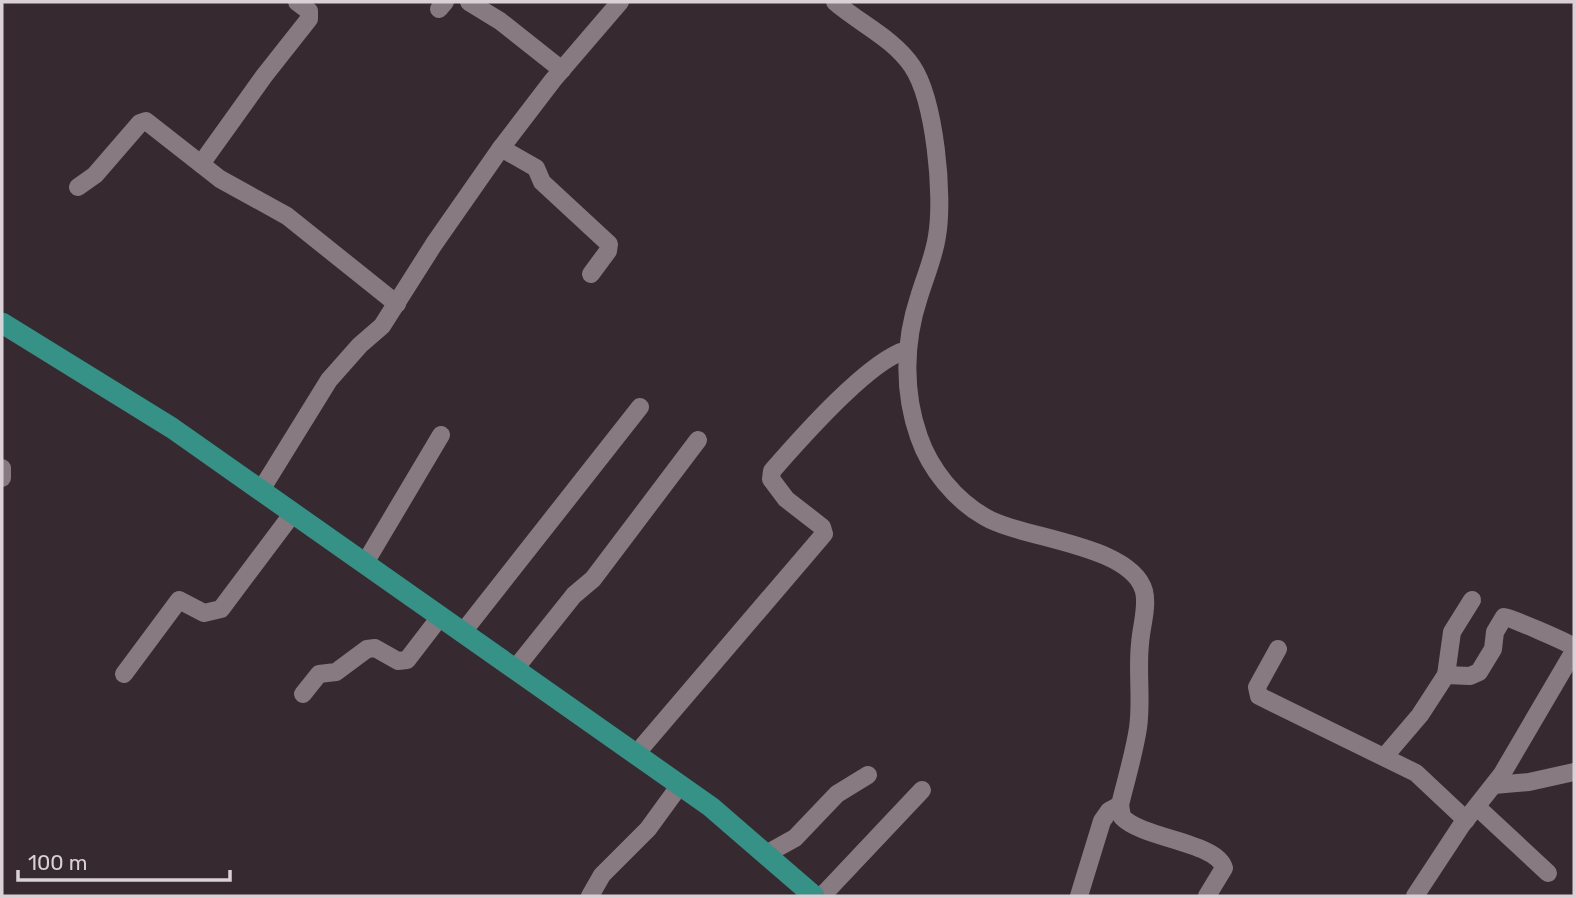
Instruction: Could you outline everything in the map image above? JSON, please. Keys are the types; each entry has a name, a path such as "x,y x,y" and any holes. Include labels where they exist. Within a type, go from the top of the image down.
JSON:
{"main road":[{"path":"2,323 172,428 680,785 711,807 814,896"}],"street":[{"path":"201,164 309,19 309,11 297,2"},
{"path":"469,2 500,20 562,70"},
{"path":"261,490 329,380 360,345 382,326 434,244 501,148 620,2"},
{"path":"835,2 901,53 912,66 929,105 934,136 939,218 933,255 911,324 907,350 911,408 919,438 931,463 964,502 985,518 1005,527 1108,558 1138,580 1144,591 1138,662 1138,729 1116,808 1102,821 1079,896"},
{"path":"78,187 95,175 142,121 149,122 220,179 287,216 397,304"},
{"path":"501,148 536,169 542,182 609,244 608,251 591,274"},
{"path":"636,754 824,534 824,529 779,492 771,479 772,471 867,372 894,353 907,350"},
{"path":"463,632 640,407"},
{"path":"365,564 441,435"},
{"path":"515,669 574,595 593,579 698,440"},
{"path":"2,468 2,478"},
{"path":"124,674 179,600 204,613 221,609 293,513"},
{"path":"1385,756 1420,715 1446,675 1452,632 1472,600"},
{"path":"1415,896 1494,785 1574,649 1506,616 1497,627 1493,649 1479,672 1470,676 1446,675"},
{"path":"303,694 319,674 343,669 367,649 375,648 398,661 407,660 440,617"},
{"path":"1278,649 1257,687 1259,696 1416,773 1548,873"},
{"path":"1494,785 1529,782 1574,772"},
{"path":"766,854 795,838 837,794 868,775"},
{"path":"590,896 601,875 648,829 680,785"},
{"path":"822,896 922,790"},
{"path":"1116,808 1132,826 1202,850 1222,862 1224,869 1206,896"}]}
